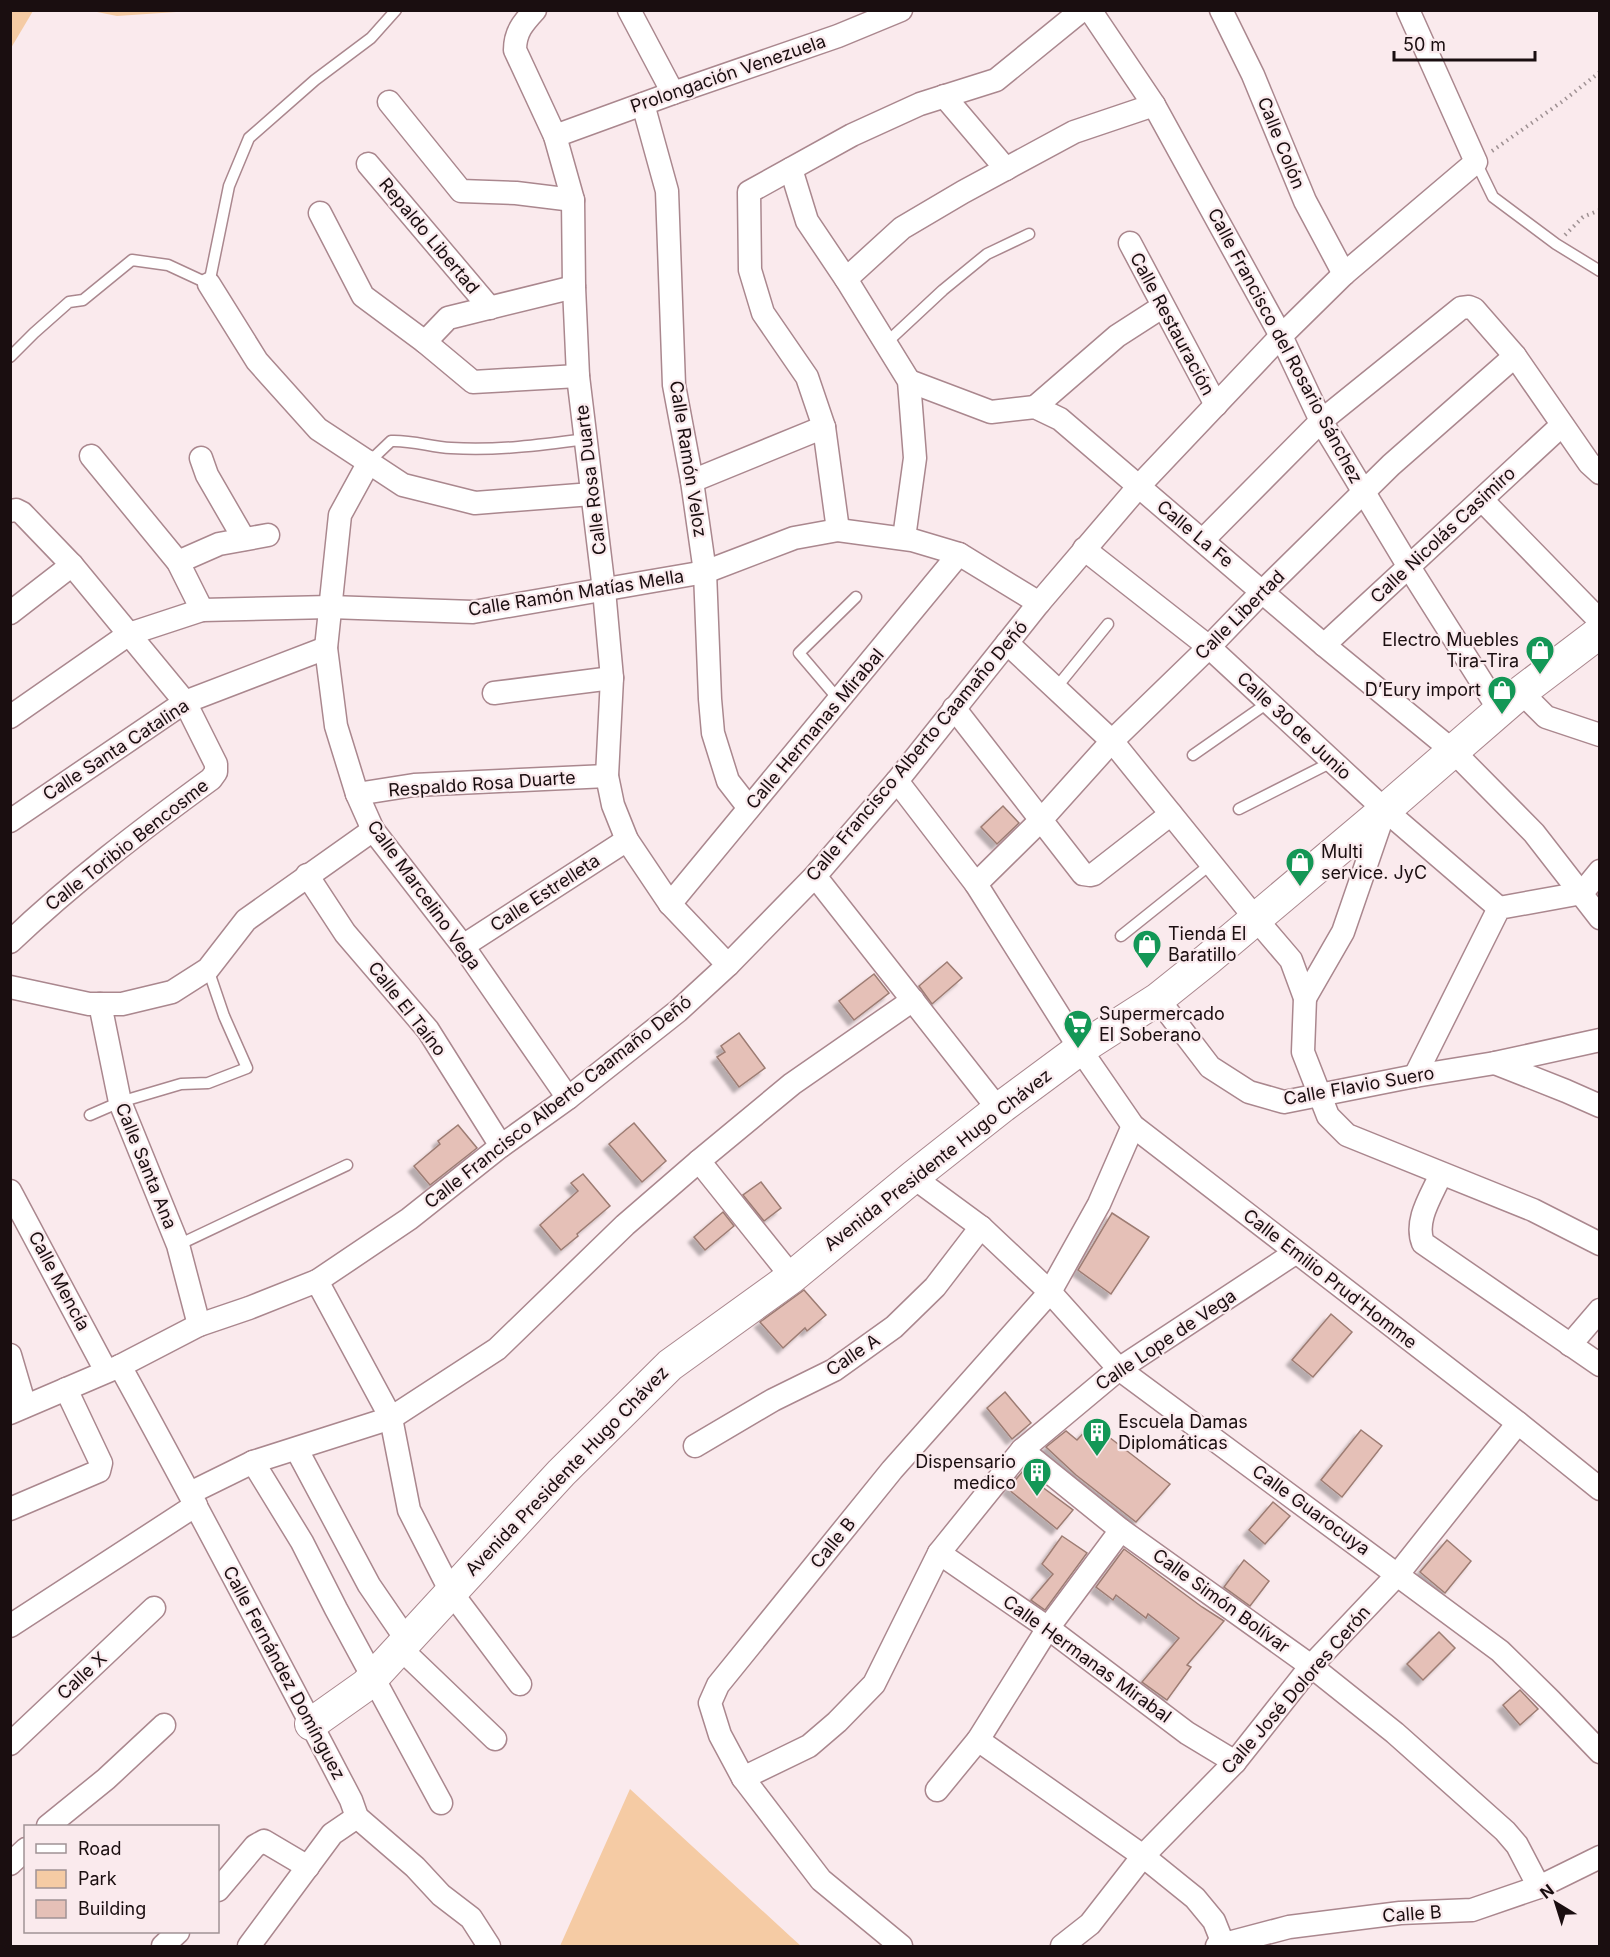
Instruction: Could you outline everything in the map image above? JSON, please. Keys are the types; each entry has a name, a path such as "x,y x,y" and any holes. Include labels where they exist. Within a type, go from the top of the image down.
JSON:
{"main road":[{"name":"Avenida Presidente Hugo Chávez","path":"311,1724 366,1685 561,1473 670,1365 792,1277 913,1177 1080,1049 1158,999 1385,810 1510,701 1599,632"}],"street":[{"name":"Calle Rosa Duarte","path":"535,10 521,26 515,38 515,51 555,136 573,200 578,376 604,590 612,678 607,776 613,805 627,840 670,904 728,965"},
{"path":"629,10 673,93"},
{"name":"Prolongación Venezuela","path":"555,136 838,36 901,10"},
{"path":"838,530 824,427 807,376 763,313 750,270 748,192 852,135 920,104 996,80 1082,10"},
{"name":"Calle Francisco del Rosario Sánchez","path":"1090,10 1154,105 1281,336 1321,421 1409,567 1510,701 1546,717 1599,735"},
{"name":"Calle Colón","path":"1221,10 1253,75 1305,201 1344,274"},
{"path":"1408,10 1476,162"},
{"path":"944,96 1006,169"},
{"path":"388,102 461,191 516,193 573,200"},
{"name":"Calle Ramón Veloz","path":"643,104 667,191 674,385 692,481 705,572 713,733 728,781 749,808"},
{"path":"846,279 903,228 1006,169 1074,132 1154,105"},
{"name":"Calle Francisco Alberto Caamaño Deñó","path":"18,1409 113,1368 200,1325 317,1281 409,1219 678,1011 728,965 815,876 897,781 1084,549 1215,405 1344,274 1476,162"},
{"name":"Repaldo Libertad","path":"368,164 490,308"},
{"path":"791,169 807,221 909,381 915,458 904,538"},
{"path":"320,213 363,296 425,342 473,382 578,376"},
{"name":"Calle Restauración","path":"1130,243 1215,405"},
{"path":"209,284 257,361 318,429 403,485 475,503 592,494"},
{"path":"425,342 448,318 574,287"},
{"path":"909,381 991,412 1035,407 1117,336 1162,307"},
{"path":"1203,540 1321,421 1461,308 1474,309 1515,356 1589,463 1599,473"},
{"name":"Calle Libertad","path":"976,884 1041,820 1112,741 1391,465 1515,356"},
{"name":"Calle La Fe","path":"1035,407 1060,419 1324,645 1453,751 1534,833 1599,918"},
{"name":"Calle Nicolás Casimiro","path":"1324,645 1562,425"},
{"path":"692,481 824,427"},
{"path":"92,456 178,562 202,610"},
{"path":"201,458 207,475 244,539"},
{"name":"Calle Marcelino Vega","path":"369,462 340,515 326,648 336,726 357,794 373,830 463,946 568,1098"},
{"path":"1482,500 1599,621"},
{"path":"10,511 16,510 22,513 72,565 185,702"},
{"name":"Calle Ramón Matías Mella","path":"10,717 129,634 202,610 330,607 473,612 705,572 794,538 838,530 904,538 959,554 1039,603"},
{"path":"178,562 219,544 268,534"},
{"name":"Calle 30 de Junio","path":"1084,549 1209,647 1385,810 1499,908"},
{"name":"Calle Hermanas Mirabal","path":"670,904 959,554"},
{"path":"10,613 72,565"},
{"path":"1007,643 1112,741 1291,960 1305,998 1303,1052 1328,1116 1347,1135 1533,1210 1599,1244"},
{"name":"Calle Santa Catalina","path":"10,820 185,702 326,648"},
{"path":"494,693 612,678"},
{"name":"Calle Toribio Bencosme","path":"10,942 118,847 211,779 216,772 216,764 185,702"},
{"path":"954,708 1083,874 1090,875 1171,814"},
{"name":"Respaldo Rosa Duarte","path":"357,794 414,785 607,776"},
{"name":"Calle Emilio Prud'Homme","path":"897,781 976,884 1080,1049 1132,1126 1518,1423 1599,1489"},
{"path":"1305,998 1343,932 1385,810"},
{"path":"10,987 88,1004 122,1004 172,992 208,969 246,920 373,830"},
{"name":"Calle Estrelleta","path":"463,946 627,840"},
{"path":"1415,1076 1499,908 1582,893 1599,871"},
{"name":"Calle El Taíno","path":"307,875 345,933 428,1030 501,1146"},
{"path":"815,876 999,1110"},
{"name":"Calle Flavio Suero","path":"1158,999 1210,1067 1249,1092 1284,1102 1495,1063 1599,1040"},
{"path":"10,1626 193,1499 253,1462 297,1450 391,1418 497,1349 625,1225 699,1161 792,1084 912,1000"},
{"name":"Calle Santa Ana","path":"100,1004 120,1102 178,1245 200,1325"},
{"path":"1495,1063 1599,1106"},
{"name":"Calle B","path":"901,1947 821,1880 743,1778 720,1735 710,1703 718,1685 892,1470 1050,1292 1099,1204 1132,1126"},
{"path":"699,1161 792,1277"},
{"path":"1441,1174 1420,1224 1419,1234 1423,1243 1599,1365"},
{"name":"Calle Guarocuya","path":"913,1177 981,1227 1050,1292 1119,1369 1500,1651 1599,1752"},
{"name":"Calle Mencía","path":"10,1191 113,1368"},
{"name":"Calle A","path":"695,1446 773,1400 834,1370 894,1327 935,1287 981,1227"},
{"name":"Calle Lope de Vega","path":"743,1778 809,1746 837,1722 874,1684 939,1553 1022,1450 1119,1369 1295,1253"},
{"path":"317,1281 391,1418 409,1510 451,1592 520,1684"},
{"path":"1570,1345 1599,1310"},
{"path":"10,1355 18,1409"},
{"name":"Calle Fernández Domínguez","path":"113,1368 193,1499 351,1800 357,1817 415,1867 441,1895 471,1918 489,1946"},
{"path":"10,1509 99,1471 102,1467 66,1389"},
{"name":"Calle José Dolores Cerón","path":"1062,1947 1090,1924 1143,1856 1235,1762 1311,1666 1398,1574 1518,1423"},
{"path":"297,1450 403,1644 495,1738"},
{"name":"Calle Simón Bolívar","path":"1022,1450 1121,1530 1311,1666 1395,1733 1505,1831 1517,1845 1539,1887"},
{"path":"253,1462 302,1542 441,1803"},
{"path":"938,1790 978,1740 1048,1628 1121,1530"},
{"name":"Calle Hermanas Mirabal","path":"939,1553 1048,1628 1187,1733 1235,1762"},
{"name":"Calle X","path":"10,1743 154,1608"},
{"path":"50,1825 106,1779 164,1725"},
{"path":"978,1740 1143,1856 1195,1898 1214,1921 1222,1946"},
{"path":"249,1947 332,1834 357,1817"},
{"path":"219,1889 255,1846 264,1841 308,1867"},
{"path":"10,1864 24,1851"},
{"name":"Calle B","path":"1222,1946 1289,1927 1400,1913 1472,1910 1539,1887 1599,1857"},
{"path":"163,1947 177,1933"}],"lane":[{"path":"10,357 69,302 83,300 132,260 168,265 209,284 229,186 249,138 315,80 371,38 396,10"},
{"path":"1476,162 1493,197 1556,244 1599,271"},
{"path":"885,344 943,290 987,254 1029,234"},
{"path":"369,462 391,441 404,440 450,448 521,447 585,439"},
{"path":"839,700 799,653 856,597"},
{"path":"1056,688 1108,624"},
{"path":"1193,755 1269,702"},
{"path":"1239,809 1333,762"},
{"path":"1121,936 1212,864"},
{"path":"90,1115 120,1102 181,1084 208,1083 247,1068 224,1016 208,969"},
{"path":"178,1245 347,1165"}],"path":[{"path":"1476,162 1563,101 1599,72"},
{"path":"1556,244 1583,218 1599,210"}],"green space":[{"path":"191,10 117,16 92,11"},
{"path":"10,11 33,11 11,48"},
{"path":"630,1789 791,1937 801,1946 560,1946"}],"building":[{"path":"1003,806 1019,823 997,844 981,827"},
{"path":"947,962 962,978 932,1004 919,986"},
{"path":"874,974 889,993 854,1020 839,1001"},
{"path":"739,1033 765,1068 739,1087 717,1057 725,1052 721,1046"},
{"path":"634,1123 666,1161 642,1182 609,1144"},
{"path":"458,1125 477,1148 430,1185 414,1166 440,1144 438,1141"},
{"path":"583,1174 610,1206 561,1250 540,1225 578,1191 571,1183"},
{"path":"761,1182 781,1208 764,1221 743,1195"},
{"path":"723,1212 734,1226 705,1250 694,1237"},
{"path":"1112,1213 1149,1237 1111,1294 1078,1270"},
{"path":"804,1290 826,1315 807,1331 805,1328 783,1348 760,1322"},
{"path":"1331,1314 1352,1332 1313,1377 1292,1360"},
{"path":"1005,1392 1031,1423 1012,1439 987,1408"},
{"name":"Escuela Damas Diplomáticas","path":"1092,1424 1170,1484 1136,1522 1076,1475 1046,1447 1066,1431 1077,1440"},
{"path":"1361,1430 1382,1446 1342,1497 1321,1480"},
{"name":"Dispensario medico","path":"1022,1472 1073,1510 1057,1529 1008,1489"},
{"path":"1273,1502 1290,1516 1265,1544 1249,1530"},
{"path":"1062,1536 1087,1553 1045,1610 1031,1600 1053,1574 1042,1564"},
{"path":"1447,1540 1471,1561 1445,1593 1420,1572"},
{"path":"1124,1549 1224,1621 1187,1665 1191,1667 1167,1700 1142,1682 1179,1638 1148,1614 1146,1618 1116,1595 1113,1600 1096,1587"},
{"path":"1244,1560 1269,1581 1250,1606 1224,1587"},
{"path":"1439,1632 1455,1648 1423,1680 1407,1664"},
{"path":"1520,1690 1538,1709 1520,1725 1503,1705"}],"place":[{"name":"Electro Muebles Tira-Tira","path":"1540,676"},
{"name":"D’Eury import","path":"1502,716"},
{"name":"Multi service. JyC","path":"1300,888"},
{"name":"Tienda El Baratillo","path":"1147,970"},
{"name":"Supermercado El Soberano","path":"1078,1050"},
{"name":"Escuela Damas Diplomáticas","path":"1097,1458"},
{"name":"Dispensario medico","path":"1037,1498"}]}
